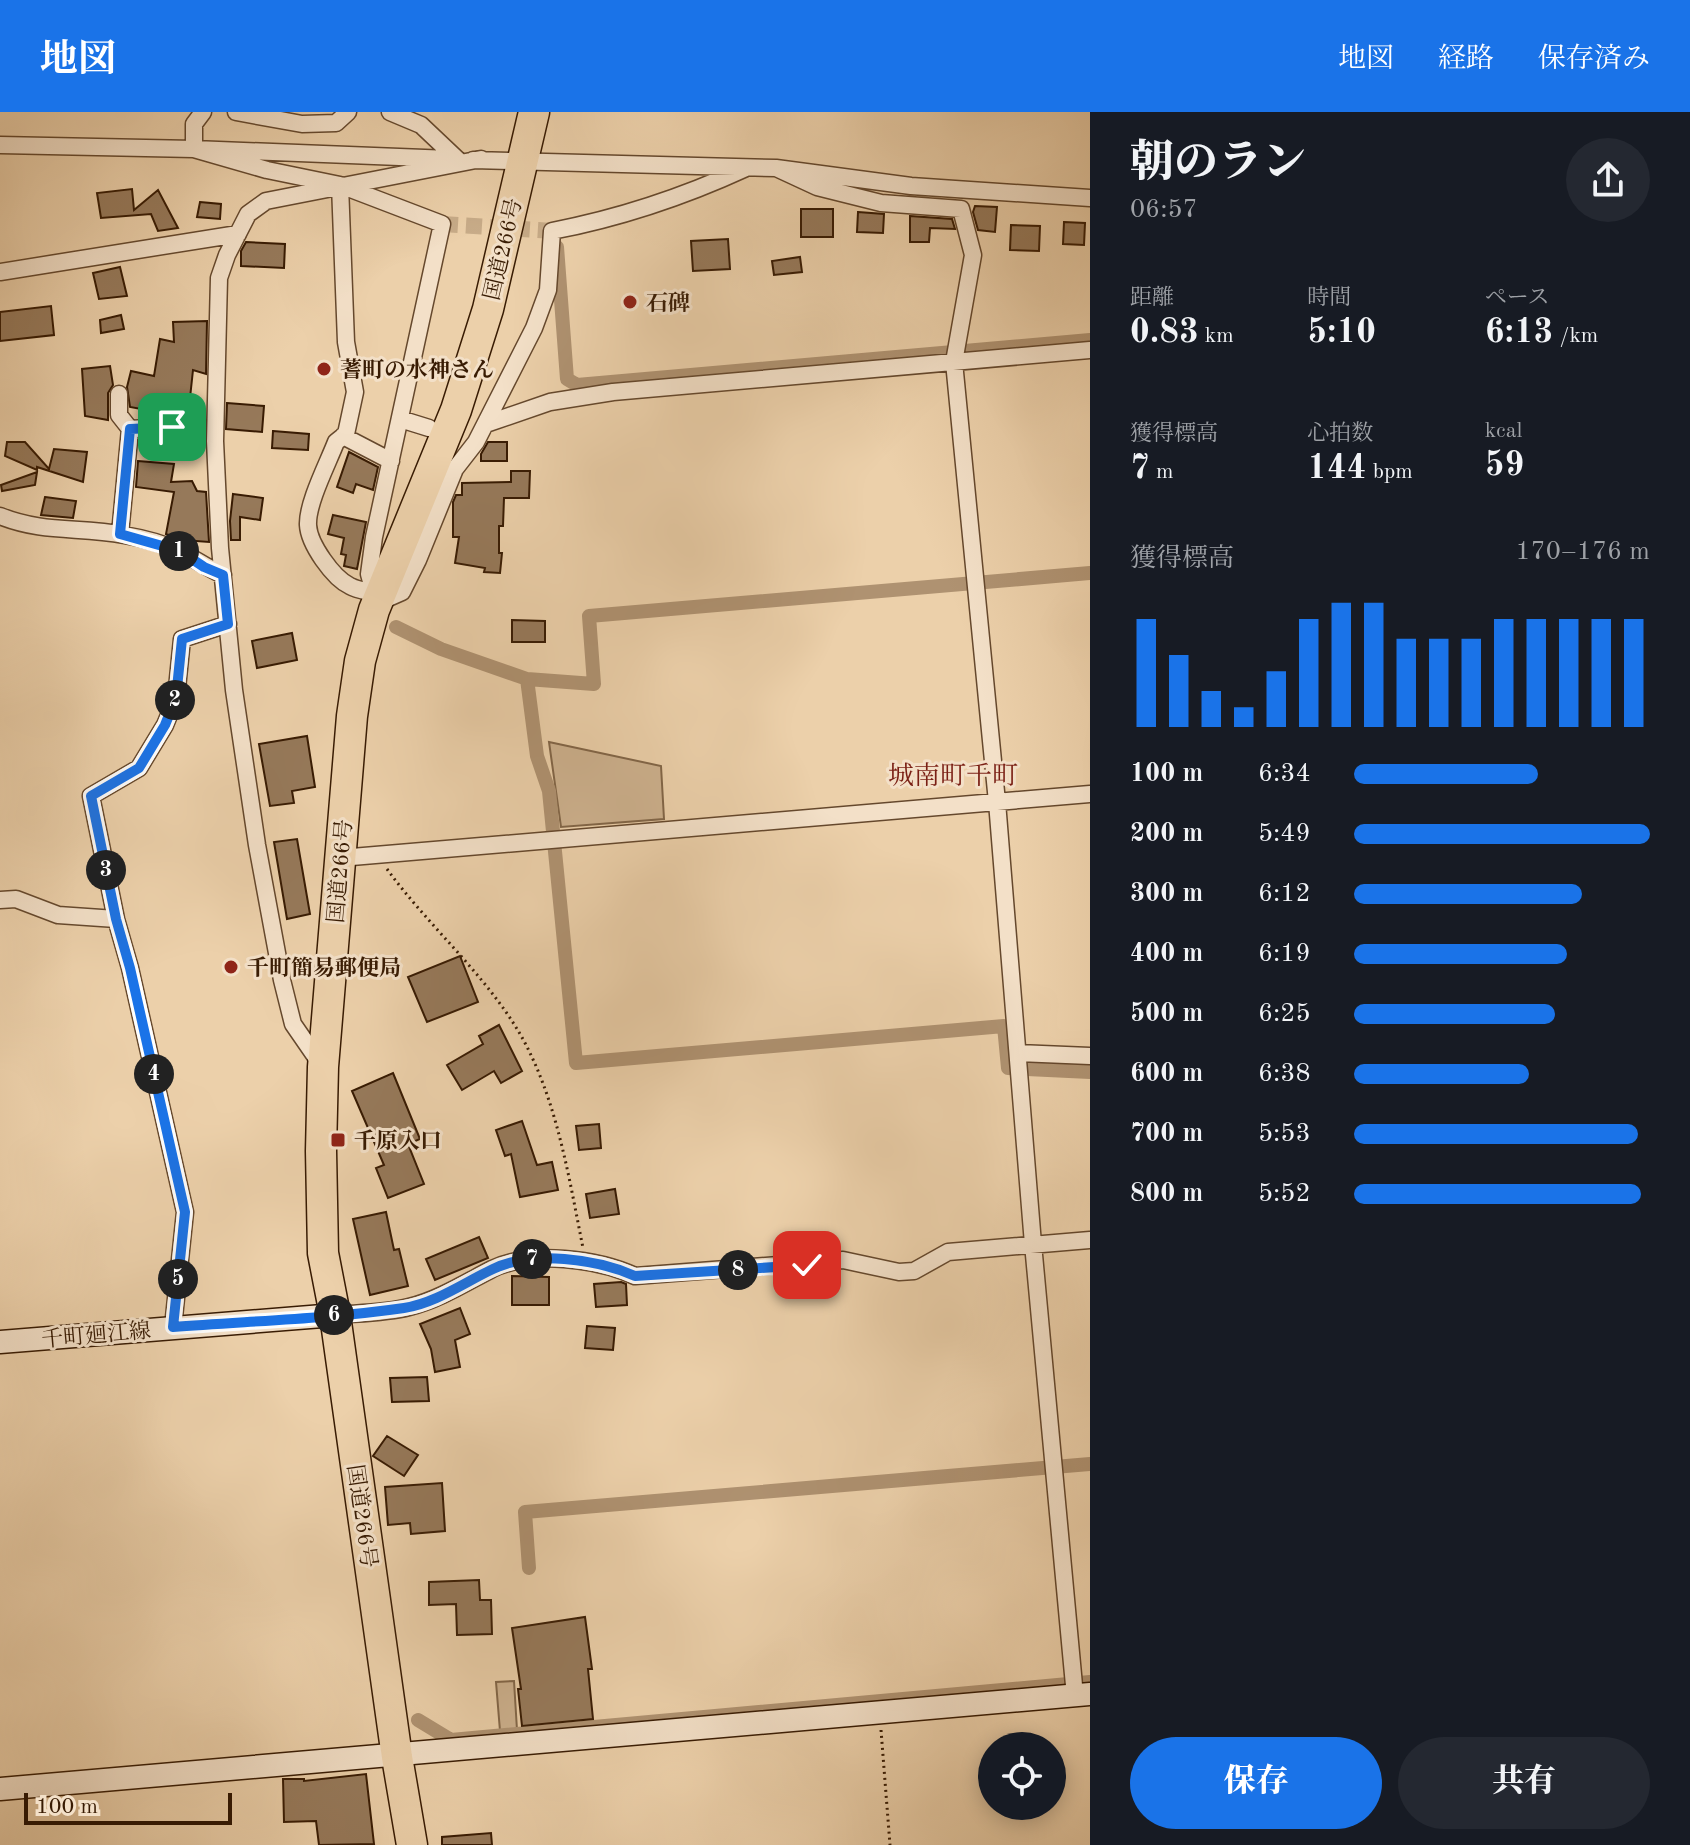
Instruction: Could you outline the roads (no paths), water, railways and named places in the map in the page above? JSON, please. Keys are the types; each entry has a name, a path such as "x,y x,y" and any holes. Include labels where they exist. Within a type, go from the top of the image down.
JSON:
{"highway":[{"name":"国道266号","path":"412,1845 335,1315 323,1253 323,1067 352,716 360,661 375,598 456,410 488,309 534,112"}],"street":[{"path":"194,149 194,124 203,112"},
{"path":"236,112 302,124 336,123 348,112"},
{"path":"390,112 421,125 458,160"},
{"path":"0,145 481,159"},
{"path":"194,149 267,170 340,185 442,224 374,537 369,574 375,598"},
{"path":"323,1067 293,1024 282,980 234,690 223,575 215,441 219,278 248,214 266,201 481,159 524,154 776,168 911,186 1090,198"},
{"path":"340,185 346,342 355,392 346,434 336,442 310,512 308,527 336,577 375,598 402,592 455,469 470,440 486,424 534,328 545,302 550,277 552,231 665,202 746,168"},
{"path":"0,1789 397,1757 1082,1695 1033,1244 997,802 954,362 973,255 961,209 881,203 817,187 776,168"},
{"path":"0,272 238,234"},
{"path":"486,424 550,402 613,392 1090,350"},
{"path":"119,394 119,415 130,429 120,534"},
{"path":"400,419 429,428"},
{"path":"130,429 172,427"},
{"path":"343,436 391,461"},
{"path":"0,516 24,526 120,534 180,551 223,575"},
{"path":"173,1327 185,1212 116,919 91,796 139,768 165,725 176,698 182,639 228,624"},
{"path":"340,858 1090,794"},
{"path":"0,900 16,899 58,915 116,919"},
{"path":"1018,1053 1090,1056"},
{"path":"335,1315 408,1307 469,1283 494,1268 527,1259 611,1265 635,1276 843,1260 899,1272 914,1271 948,1252 1090,1240"},
{"name":"千町廻江線","path":"0,1342 335,1315"}],"waterway":[{"path":"557,247 567,379 577,385 1090,340"},
{"path":"396,627 441,649 527,679 594,684 589,616 1090,573"},
{"path":"527,679 537,756 549,791 576,1063 1004,1026 1008,1068 1090,1072"},
{"path":"529,1568 525,1512 1090,1464"},
{"path":"418,1720 451,1740 1090,1682"}],"tunnel":[{"path":"442,224 552,231"}],"place":[{"name":"石碑","path":"630,302"},
{"name":"蓍町の水神さん","path":"324,369"},
{"name":"千町簡易郵便局","path":"231,967"},
{"name":"千原入口","path":"338,1140"}],"district":[{"name":"城南町千町","path":"953,775"}]}
